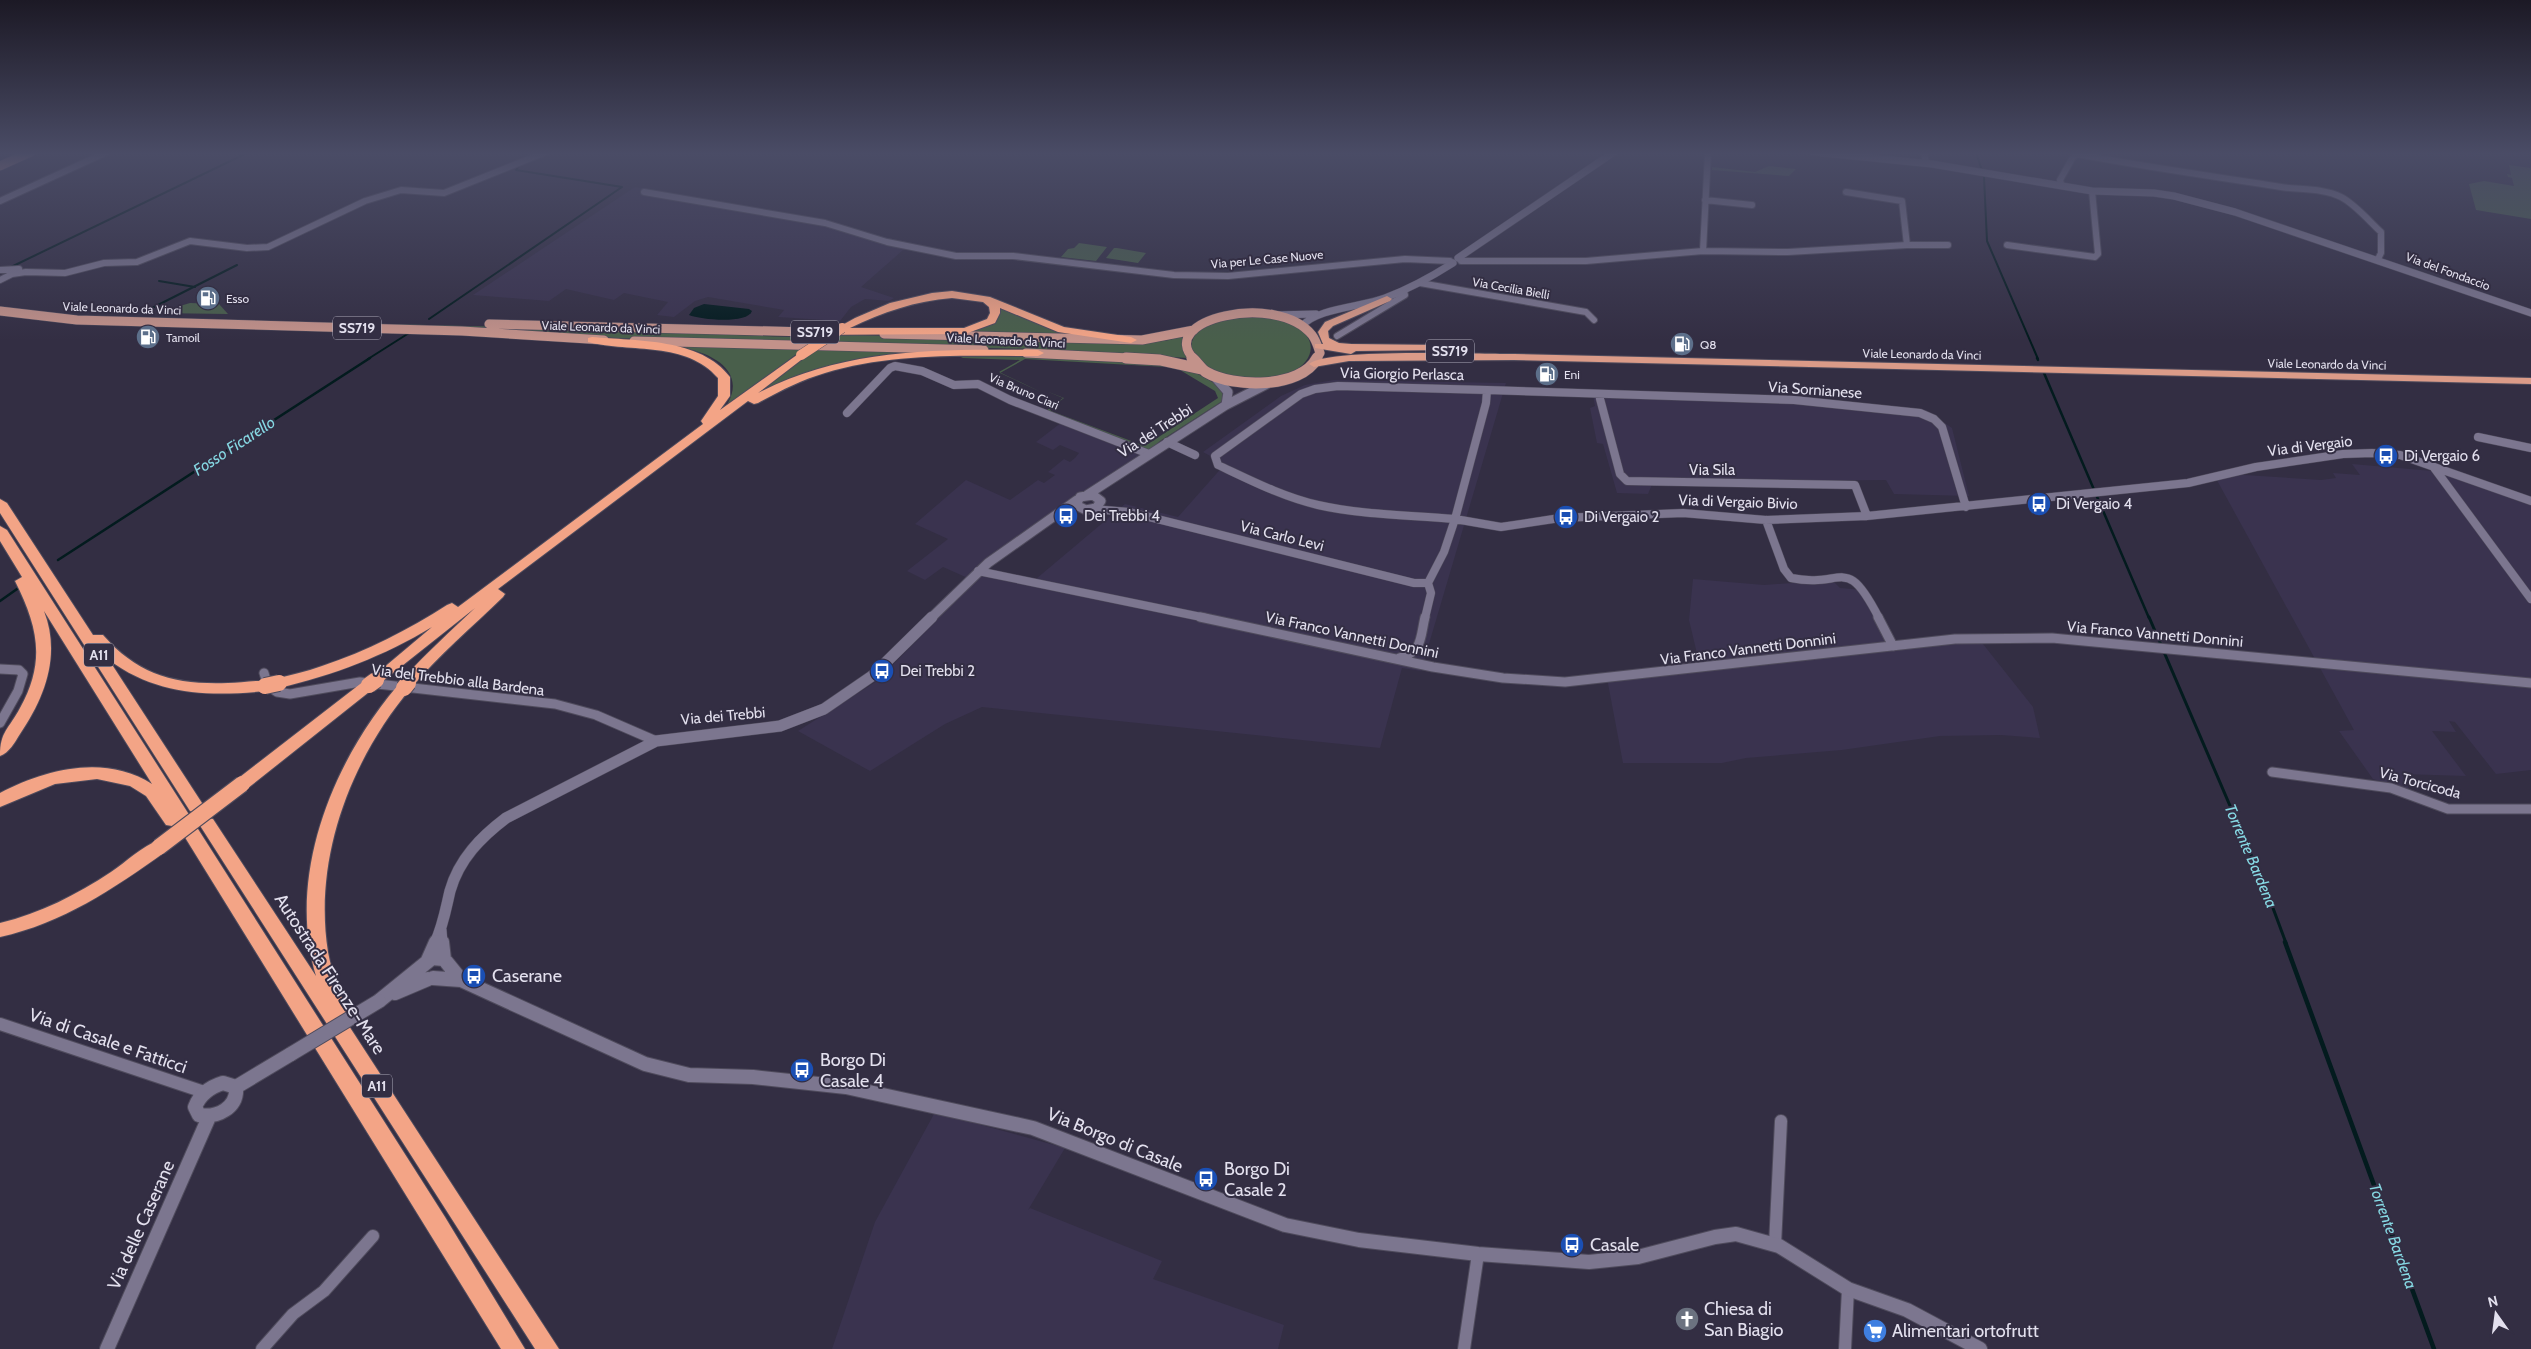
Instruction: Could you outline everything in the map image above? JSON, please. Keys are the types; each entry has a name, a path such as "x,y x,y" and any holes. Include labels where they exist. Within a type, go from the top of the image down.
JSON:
{"highway":[{"path":"0,930 30,922 83,897 160,847 422,643 490,594 550,545 686,444 801,355 842,328 883,310 919,300 962,295 986,299 1051,327 1131,340"},
{"path":"796,332 965,331 991,321 995,313 994,306 986,299"},
{"path":"1387,299 1329,324 1323,330 1323,338 1327,342 1345,346 1440,348 1475,351"},
{"path":"592,340 679,350 707,358 717,366 723,373 726,384 725,394 716,411 686,444"},
{"name":"Viale Leonardo da Vinci","path":"1319,346 1342,351 1582,352 2531,374"},
{"path":"686,444 757,398 796,380 840,365 875,358 931,353 1038,353"},
{"name":"Viale Leonardo da Vinci","path":"1314,364 1348,358 1514,357 2531,381"},
{"name":"A11","path":"0,503 69,607 196,807"},
{"name":"Autostrada Firenze-Mare","path":"0,530 438,1224 514,1349"},
{"path":"69,607 84,616 113,658 150,678 175,685 203,689 269,681 334,668 384,648 424,626 550,545"},
{"path":"356,1053 332,993 319,953 316,907 318,864 334,806 348,773 373,730 406,686 453,636 550,545"},
{"path":"0,750 21,724 41,678 43,630 38,614 20,578 22,566"},
{"path":"0,801 48,780 81,774 112,774 128,778 154,793 188,828"},
{"name":"Autostrada Firenze-Mare","path":"188,828 356,1053 548,1349"}],"main road":[{"name":"Viale Leonardo da Vinci","path":"0,305 44,312 85,314 1131,340 1161,338 1194,330"},
{"name":"Viale Leonardo da Vinci","path":"0,311 77,320 444,330 592,340 1038,353 1160,360 1201,369 1214,376 1239,383 1267,384 1296,377 1314,364"},
{"name":"Viale Leonardo da Vinci","path":"1201,369 1193,360 1188,350 1188,340 1194,330 1206,321 1228,314 1248,312 1274,315 1302,326 1313,336 1319,346"},
{"path":"1314,364 1319,346"}],"street":[{"path":"0,280 12,274 39,271 65,273 104,262 136,262 190,241 247,248 268,247 331,215"},
{"name":"Via per Le Case Nuove","path":"778,215 825,223 887,242 956,256 1013,256 1174,275 1228,276 1405,259 1455,261"},
{"path":"1302,326 1307,319 1387,299 1420,283 1522,215"},
{"path":"1703,251 1704,215"},
{"path":"1904,215 1907,245"},
{"path":"2007,245 2096,257 2098,254 2094,215"},
{"name":"Via del Fondaccio","path":"2244,215 2378,259 2531,313"},
{"path":"2363,215 2381,232 2382,238 2378,259"},
{"path":"1455,261 1586,261 1703,251 1788,252 1907,245 1948,245"},
{"path":"0,270 32,269 39,271"},
{"name":"Via Cecilia Bielli","path":"1420,283 1582,312 1592,315 1594,320"},
{"path":"1337,336 1404,295 1406,293 1404,291"},
{"path":"1274,315 1322,314"},
{"name":"Via Bruno Ciari","path":"846,413 890,368 897,366 926,372 954,385 978,384 1010,400 1149,454"},
{"path":"1214,376 1228,392 1226,405"},
{"name":"Via dei Trebbi","path":"426,976 428,960 441,930 451,888 460,866 468,853 488,832 506,818 656,741 682,736 742,733 768,729 798,721 831,706 852,693 872,675 978,571 1051,517 1226,405 1267,384"},
{"name":"Via Giorgio Perlasca","path":"1218,465 1214,458 1217,453 1292,400 1315,389 1338,386 1487,390"},
{"path":"1398,658 1411,655 1418,648 1431,593 1428,583 1437,570 1454,519 1486,403 1487,390"},
{"name":"Via Sornianese","path":"1487,390 1794,400 1920,413 1934,419 1942,427 1966,507"},
{"name":"Via Sila","path":"1599,395 1620,474 1628,481 1855,485 1866,516"},
{"path":"2478,438 2531,448"},
{"path":"1167,442 1195,456"},
{"name":"Via di Vergaio","path":"2087,494 2188,483 2256,467 2343,454 2400,455 2531,501"},
{"name":"Via di Vergaio Bivio","path":"1218,465 1270,489 1317,505 1365,512 1454,519 1501,526 1521,526 1560,518 1683,513 1766,520 1866,516 2087,494"},
{"path":"2432,465 2531,599"},
{"path":"1092,509 1098,506 1101,485"},
{"path":"1087,495 1100,500"},
{"path":"1077,500 1076,505 1082,509"},
{"name":"Via Carlo Levi","path":"1100,500 1129,512 1414,583 1428,583"},
{"name":"Via dei Trebbi","path":"1051,517 1082,509 1092,509"},
{"name":"Via Carlo Levi","path":"1092,509 1129,512"},
{"path":"1766,520 1784,568 1791,578 1801,580 1840,576 1856,580 1864,591 1893,646"},
{"name":"Via Franco Vannetti Donnini","path":"978,571 1398,658 1404,661 1503,678 1587,681 1893,646 2005,637 2126,644 2531,683"},
{"path":"1418,648 1422,660 1440,667"},
{"path":"0,669 19,670 23,674 18,691 0,723"},
{"name":"Via del Trebbio alla Bardena","path":"269,681 265,679 275,692 282,695 304,694 349,682 426,688 574,708 633,729 656,741"},
{"name":"Via Torcicoda","path":"2272,772 2391,788 2448,809 2531,809"},
{"name":"Via dei Trebbi","path":"441,930 445,961"},
{"path":"236,1087 379,1001 426,976 441,973 445,961 437,957 428,960"},
{"name":"Via Borgo di Casale","path":"445,961 460,980"},
{"name":"Via Borgo di Casale","path":"426,976 460,980 645,1064 689,1075 753,1077 846,1087 1033,1128 1285,1225 1359,1240 1478,1254 1589,1262 1638,1257 1715,1236 1736,1234 1775,1245 1848,1289 1907,1310 1980,1349"},
{"name":"Via di Casale e Fatticci","path":"0,1024 204,1092"},
{"path":"223,1083 233,1084 236,1087 237,1095 232,1104 221,1112 209,1116 199,1115 196,1112 197,1102 204,1092 223,1083"},
{"name":"Via delle Caserane","path":"107,1349 209,1116"},
{"path":"1775,1245 1781,1121"},
{"path":"262,1349 293,1314 324,1291 373,1236"},
{"path":"1464,1349 1478,1254"},
{"path":"1845,1349 1848,1289"}],"shaded area":[{"path":"593,215 787,215 911,243 861,287 894,298 889,301 865,299 851,307 840,321 778,317 784,310 708,297 695,301 674,317 657,315 668,302 624,293 614,300 566,289 549,301 473,295"},
{"path":"704,304 749,309 752,311 749,315 742,318 724,320 689,315 694,308"},
{"path":"1334,380 1506,383 1421,671 1402,668 1380,748 982,707 945,724 870,771 798,731 877,681 987,569 1036,579 1125,504 1178,517 1225,464 1203,452 1281,396 1305,385"},
{"path":"1592,390 1785,396 1926,410 1952,428 1969,496 1894,494 1886,480 1653,482 1648,494 1617,493 1603,444 1597,443 1590,408 1595,406"},
{"path":"1066,419 1147,451 970,579 943,567 925,580 907,571 948,539 915,524 966,480 1010,500 1038,480 1044,483 1055,475 1048,472 1064,459 1070,462 1075,458 1079,453 1060,445 1053,450 1036,442"},
{"path":"2352,464 2444,472 2531,504 2531,770 2496,774 2455,722 2449,721 2456,732 2432,731 2466,776 2402,774 2409,789 2373,779 2339,731 2354,730 2213,473 2321,480 2336,478 2333,473 2360,475"},
{"path":"1693,579 1764,585 1832,580 1840,588 1863,590 1888,642 1975,634 2033,707 2040,738 2001,735 1940,736 1842,750 1746,758 1722,763 1623,763 1606,673 1699,662 1689,620"},
{"path":"934,1114 956,1118 1065,1148 1028,1210 1030,1208 1162,1261 1153,1279 1284,1325 1278,1349 832,1349 875,1222"}],"green space":[{"path":"2506,215 2531,215 2531,219"},
{"path":"1079,243 1107,247 1096,261 1061,257 1068,249 1074,248"},
{"path":"1114,248 1146,253 1138,263 1106,258"},
{"path":"190,303 219,304 228,314 156,313"},
{"path":"1000,305 1043,326 1085,335 961,333 985,326 993,318"},
{"path":"1261,315 1291,323 1300,328 1306,335 1310,341 1311,348 1305,362 1299,368 1281,376 1258,379 1222,374 1212,371 1200,362 1191,347 1194,337 1200,329 1208,323 1218,320"},
{"path":"106,317 552,328 792,337 823,334 1148,343 1169,340 1185,335 1184,350 1188,358 1031,349 575,337"},
{"path":"685,345 919,351 860,360 807,376 769,391 766,388 804,357 795,355 733,404 728,403 732,391 732,381 729,372 714,358 682,348"},
{"path":"954,354 1173,364 1196,373 1223,388 1224,400 1160,441 1149,451 1046,411 1063,398 1046,391 1064,398 1050,409 1051,411 1142,445 1148,444 1218,398 1215,391 1180,370 1167,367 1025,359 1001,373 999,372 1020,360 963,358"}],"waterway":[{"path":"11,267 119,215"},
{"name":"Fosso Ficarello","path":"429,319 581,215"},
{"name":"Torrente Bardena","path":"1986,215 1987,241 2038,359"},
{"path":"194,287 237,265"},
{"path":"159,281 194,287"},
{"path":"152,308 194,287"},
{"name":"Fosso Ficarello","path":"368,359 409,333"},
{"name":"Fosso Ficarello","path":"58,560 370,358"},
{"name":"Torrente Bardena","path":"2044,373 2149,618"},
{"name":"Fosso Ficarello","path":"0,601 17,589"},
{"name":"Torrente Bardena","path":"2149,617 2267,892 2286,943"},
{"name":"Torrente Bardena","path":"2285,942 2434,1349"}],"place":[{"name":"Esso","path":"208,298"},
{"name":"Tamoil","path":"148,337"},
{"name":"Q8","path":"1682,344"},
{"name":"Eni","path":"1547,374"},
{"name":"Di Vergaio 6","path":"2386,456"},
{"name":"Di Vergaio 4","path":"2039,504"},
{"name":"Dei Trebbi 4","path":"1066,516"},
{"name":"Di Vergaio 2","path":"1566,517"},
{"name":"Dei Trebbi 2","path":"882,671"},
{"name":"Caserane","path":"474,976"},
{"name":"Borgo Di Casale 4","path":"802,1070"},
{"name":"Borgo Di Casale 2","path":"1206,1179"},
{"name":"Casale","path":"1572,1245"},
{"name":"Chiesa di San Biagio","path":"1687,1319"},
{"name":"Alimentari ortofrutt","path":"1875,1331"}]}
